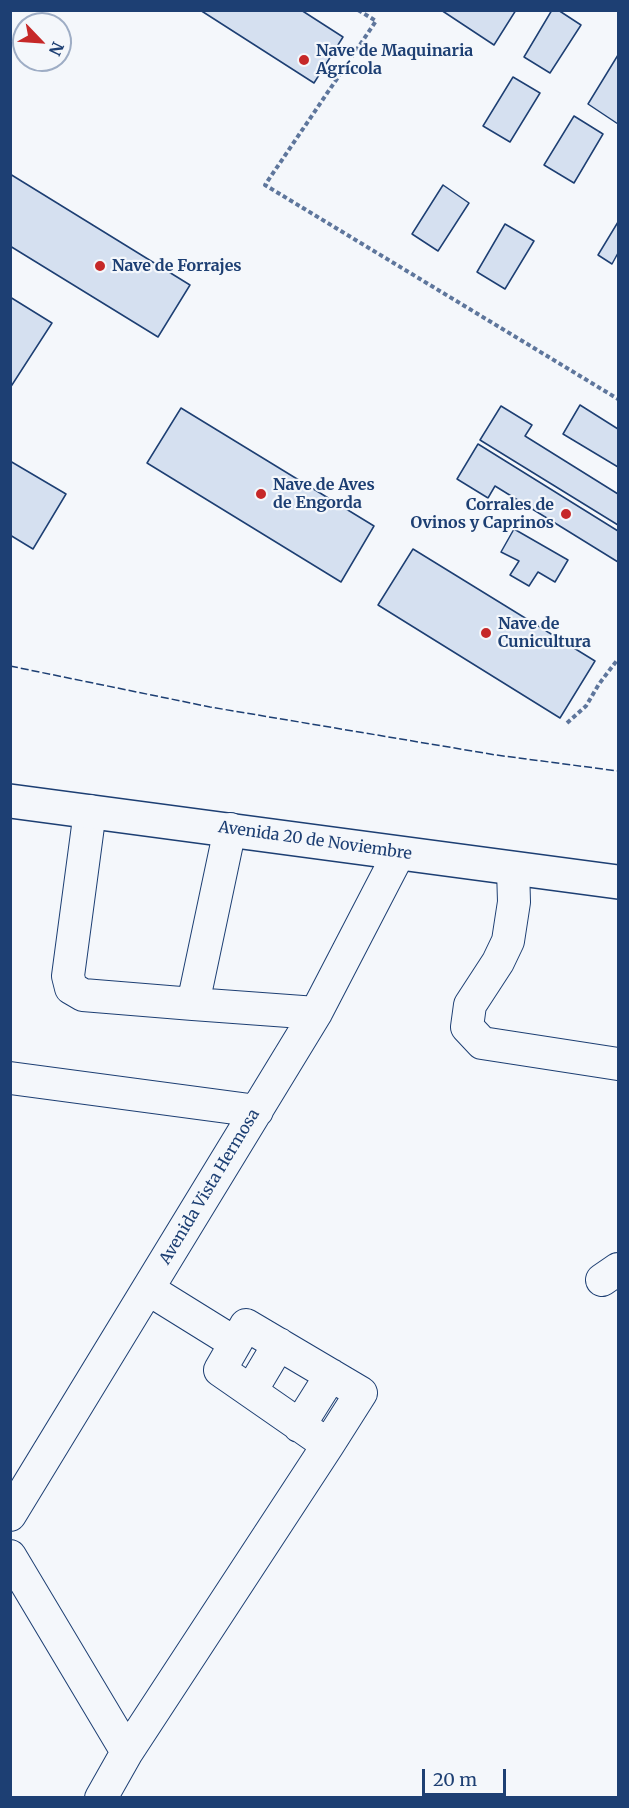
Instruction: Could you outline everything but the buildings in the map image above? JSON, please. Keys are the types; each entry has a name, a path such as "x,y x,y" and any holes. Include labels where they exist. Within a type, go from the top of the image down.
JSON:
{"main road":[{"name":"Avenida 20 de Noviembre","path":"10,801 618,882"}],"street":[{"path":"90,811 68,976 71,988 83,995 316,1013"},
{"path":"192,1004 230,829"},
{"name":"Avenida Vista Hermosa","path":"10,1515 316,1013 399,853"},
{"path":"513,868 514,902 508,941 498,962 470,1005 467,1027 482,1043 618,1064"},
{"path":"10,1078 257,1111"},
{"path":"148,1288 236,1343"},
{"path":"100,1797 128,1752 328,1445 361,1393 246,1325 220,1370 328,1445"},
{"path":"251,1391 279,1344"},
{"path":"299,1426 331,1375"},
{"path":"10,1556 128,1752"}],"path":[{"path":"358,10 376,21 265,184 618,399"},
{"path":"567,723 586,706 618,659"}],"fence":[{"path":"10,666 210,707 496,755 618,771"}],"place":[{"name":"Nave de Maquinaria Agrícola","path":"304,60"},
{"name":"Nave de Forrajes","path":"100,266"},
{"name":"Nave de Aves de Engorda","path":"261,494"},
{"name":"Corrales de Ovinos y Caprinos","path":"566,514"},
{"name":"Nave de Cunicultura","path":"486,633"}]}
